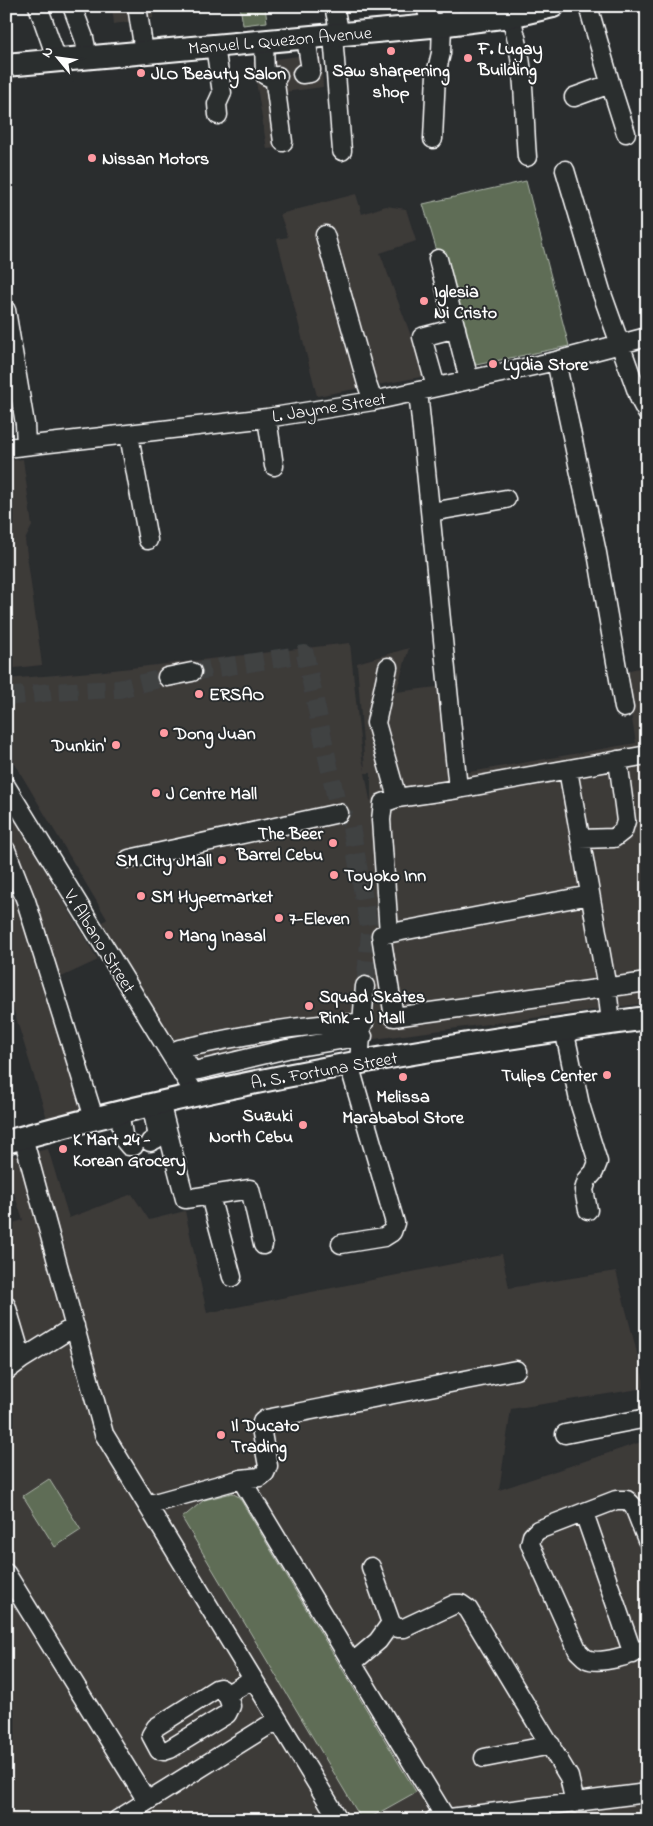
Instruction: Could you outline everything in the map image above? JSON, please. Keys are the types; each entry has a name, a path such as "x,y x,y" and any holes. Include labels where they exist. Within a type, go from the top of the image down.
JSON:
{"main road":[{"name":"Manuel L. Quezon Avenue","path":"6,65 336,35 440,17 475,13 510,16 553,6"},
{"name":"A. S. Fortuna Street","path":"15,1139 155,1103 354,1063 564,1029 647,1018"}],"street":[{"path":"38,6 57,60"},
{"path":"72,6 84,38 88,57"},
{"path":"137,6 144,52"},
{"path":"334,6 342,151"},
{"path":"588,6 626,133"},
{"path":"510,16 515,28 524,94 527,157"},
{"path":"433,138 436,74 442,53 440,17"},
{"path":"302,74 310,73 311,70 306,38"},
{"path":"264,42 265,75 269,77 276,76 282,142"},
{"path":"215,46 222,94 218,104 218,116"},
{"path":"574,97 610,84"},
{"path":"565,170 601,290 640,400 647,413"},
{"path":"326,235 373,401"},
{"path":"438,259 469,380"},
{"path":"6,310 25,424 26,445"},
{"path":"436,388 422,337 456,328"},
{"name":"L. Jayme Street","path":"6,448 268,418 373,401 556,361 647,337"},
{"path":"556,361 597,553 624,708"},
{"path":"418,391 458,790"},
{"path":"268,418 274,466"},
{"path":"129,435 148,540"},
{"path":"430,512 506,499"},
{"path":"388,667 376,723 397,798"},
{"path":"167,677 192,672"},
{"path":"389,933 381,820 383,803 397,798 458,790 647,755"},
{"path":"580,839 614,838 623,831 626,821 618,760"},
{"path":"568,770 607,988 611,1023"},
{"name":"V. Albano Street","path":"6,786 60,876 200,1093"},
{"path":"130,859 339,813"},
{"path":"6,850 26,901 94,1118"},
{"path":"590,895 380,935 394,1017 647,982"},
{"path":"341,1244 384,1237 392,1232 395,1223 354,1063 363,1029 365,986"},
{"path":"309,1026 363,1029 187,1073 179,1049 309,1026"},
{"path":"564,1029 580,1105 598,1162 594,1172 587,1180 584,1190 588,1210"},
{"path":"119,1112 124,1140 129,1146 142,1144 156,1139 155,1103"},
{"path":"155,1103 185,1199 250,1188 263,1245"},
{"path":"15,1139 75,1326 104,1434 339,1820"},
{"path":"210,1196 232,1277"},
{"path":"6,1305 22,1359"},
{"path":"6,1371 75,1326"},
{"path":"147,1505 241,1479 260,1477 265,1473 268,1466 260,1428 262,1422 266,1419 516,1370"},
{"path":"565,1434 647,1418"},
{"path":"241,1479 352,1663 439,1819 538,1813 575,1802 647,1793"},
{"path":"584,1513 640,1651 594,1661 584,1658 578,1651 530,1544 532,1536 538,1530 616,1500 626,1500 634,1507 647,1540"},
{"path":"371,1567 391,1623 397,1628 404,1628 455,1604 462,1604 468,1609 569,1777 575,1802"},
{"path":"6,1573 147,1801"},
{"path":"352,1663 378,1641 391,1623"},
{"path":"226,1695 253,1680"},
{"path":"116,1820 277,1720"},
{"path":"484,1758 551,1745"}],"shaded area":[{"path":"112,6 179,6 153,14 153,18 114,24"},
{"path":"321,53 323,87 284,92 289,147 267,149 253,62"},
{"path":"356,194 362,214 386,206 406,209 416,241 380,253 426,376 317,396 277,239 288,237 280,214"},
{"path":"23,459 32,526 25,540 42,665 6,669 6,461"},
{"path":"350,643 362,759 365,770 357,663 409,648 396,692 445,686 453,775 636,743 625,677 630,670 647,666 647,1003 374,1039 187,1075 97,927 107,919 9,754 6,753 6,679 104,671","holes":["365,773 371,773 371,801"]},
{"path":"6,803 98,960 57,979 99,1112 49,1125 6,985"},
{"path":"48,1149 69,1218 132,1194 149,1220 185,1211 207,1313 502,1254 509,1288 616,1271 646,1388 511,1409 499,1490 647,1440 647,1820 6,1820 6,1225 23,1220 6,1169 6,1158"}],"green space":[{"path":"240,6 265,6 267,22 243,25"},
{"path":"526,181 569,346 471,366 423,204"},
{"path":"49,1479 81,1530 55,1547 23,1496"},
{"path":"232,1493 239,1497 416,1792 366,1820 362,1820 182,1518 204,1500"}],"tunnel":[{"path":"192,672 305,654 339,813 350,821 370,933 365,986"},
{"path":"6,697 51,692 119,689 167,677"}],"place":[{"name":"Saw sharpening shop","path":"391,51"},
{"name":"F. Lugay Building","path":"468,58"},
{"name":"JLO Beauty Salon","path":"141,73"},
{"name":"Nissan Motors","path":"92,158"},
{"name":"Iglesia Ni Cristo","path":"424,301"},
{"name":"Lydia Store","path":"493,364"},
{"name":"ERSAO","path":"199,694"},
{"name":"Dong Juan","path":"164,733"},
{"name":"Dunkin'","path":"116,745"},
{"name":"J Centre Mall","path":"156,793"},
{"name":"The Beer Barrel Cebu","path":"333,843"},
{"name":"SM City JMall","path":"222,860"},
{"name":"Toyoko Inn","path":"334,875"},
{"name":"SM Hypermarket","path":"141,896"},
{"name":"7-Eleven","path":"279,918"},
{"name":"Mang Inasal","path":"169,935"},
{"name":"Squad Skates Rink - J Mall","path":"309,1006"},
{"name":"Tulips Center","path":"607,1075"},
{"name":"Melissa Marababol Store","path":"403,1077"},
{"name":"Suzuki North Cebu","path":"303,1125"},
{"name":"K Mart 24 - Korean Grocery","path":"63,1149"},
{"name":"Il Ducato Trading","path":"221,1435"}]}
